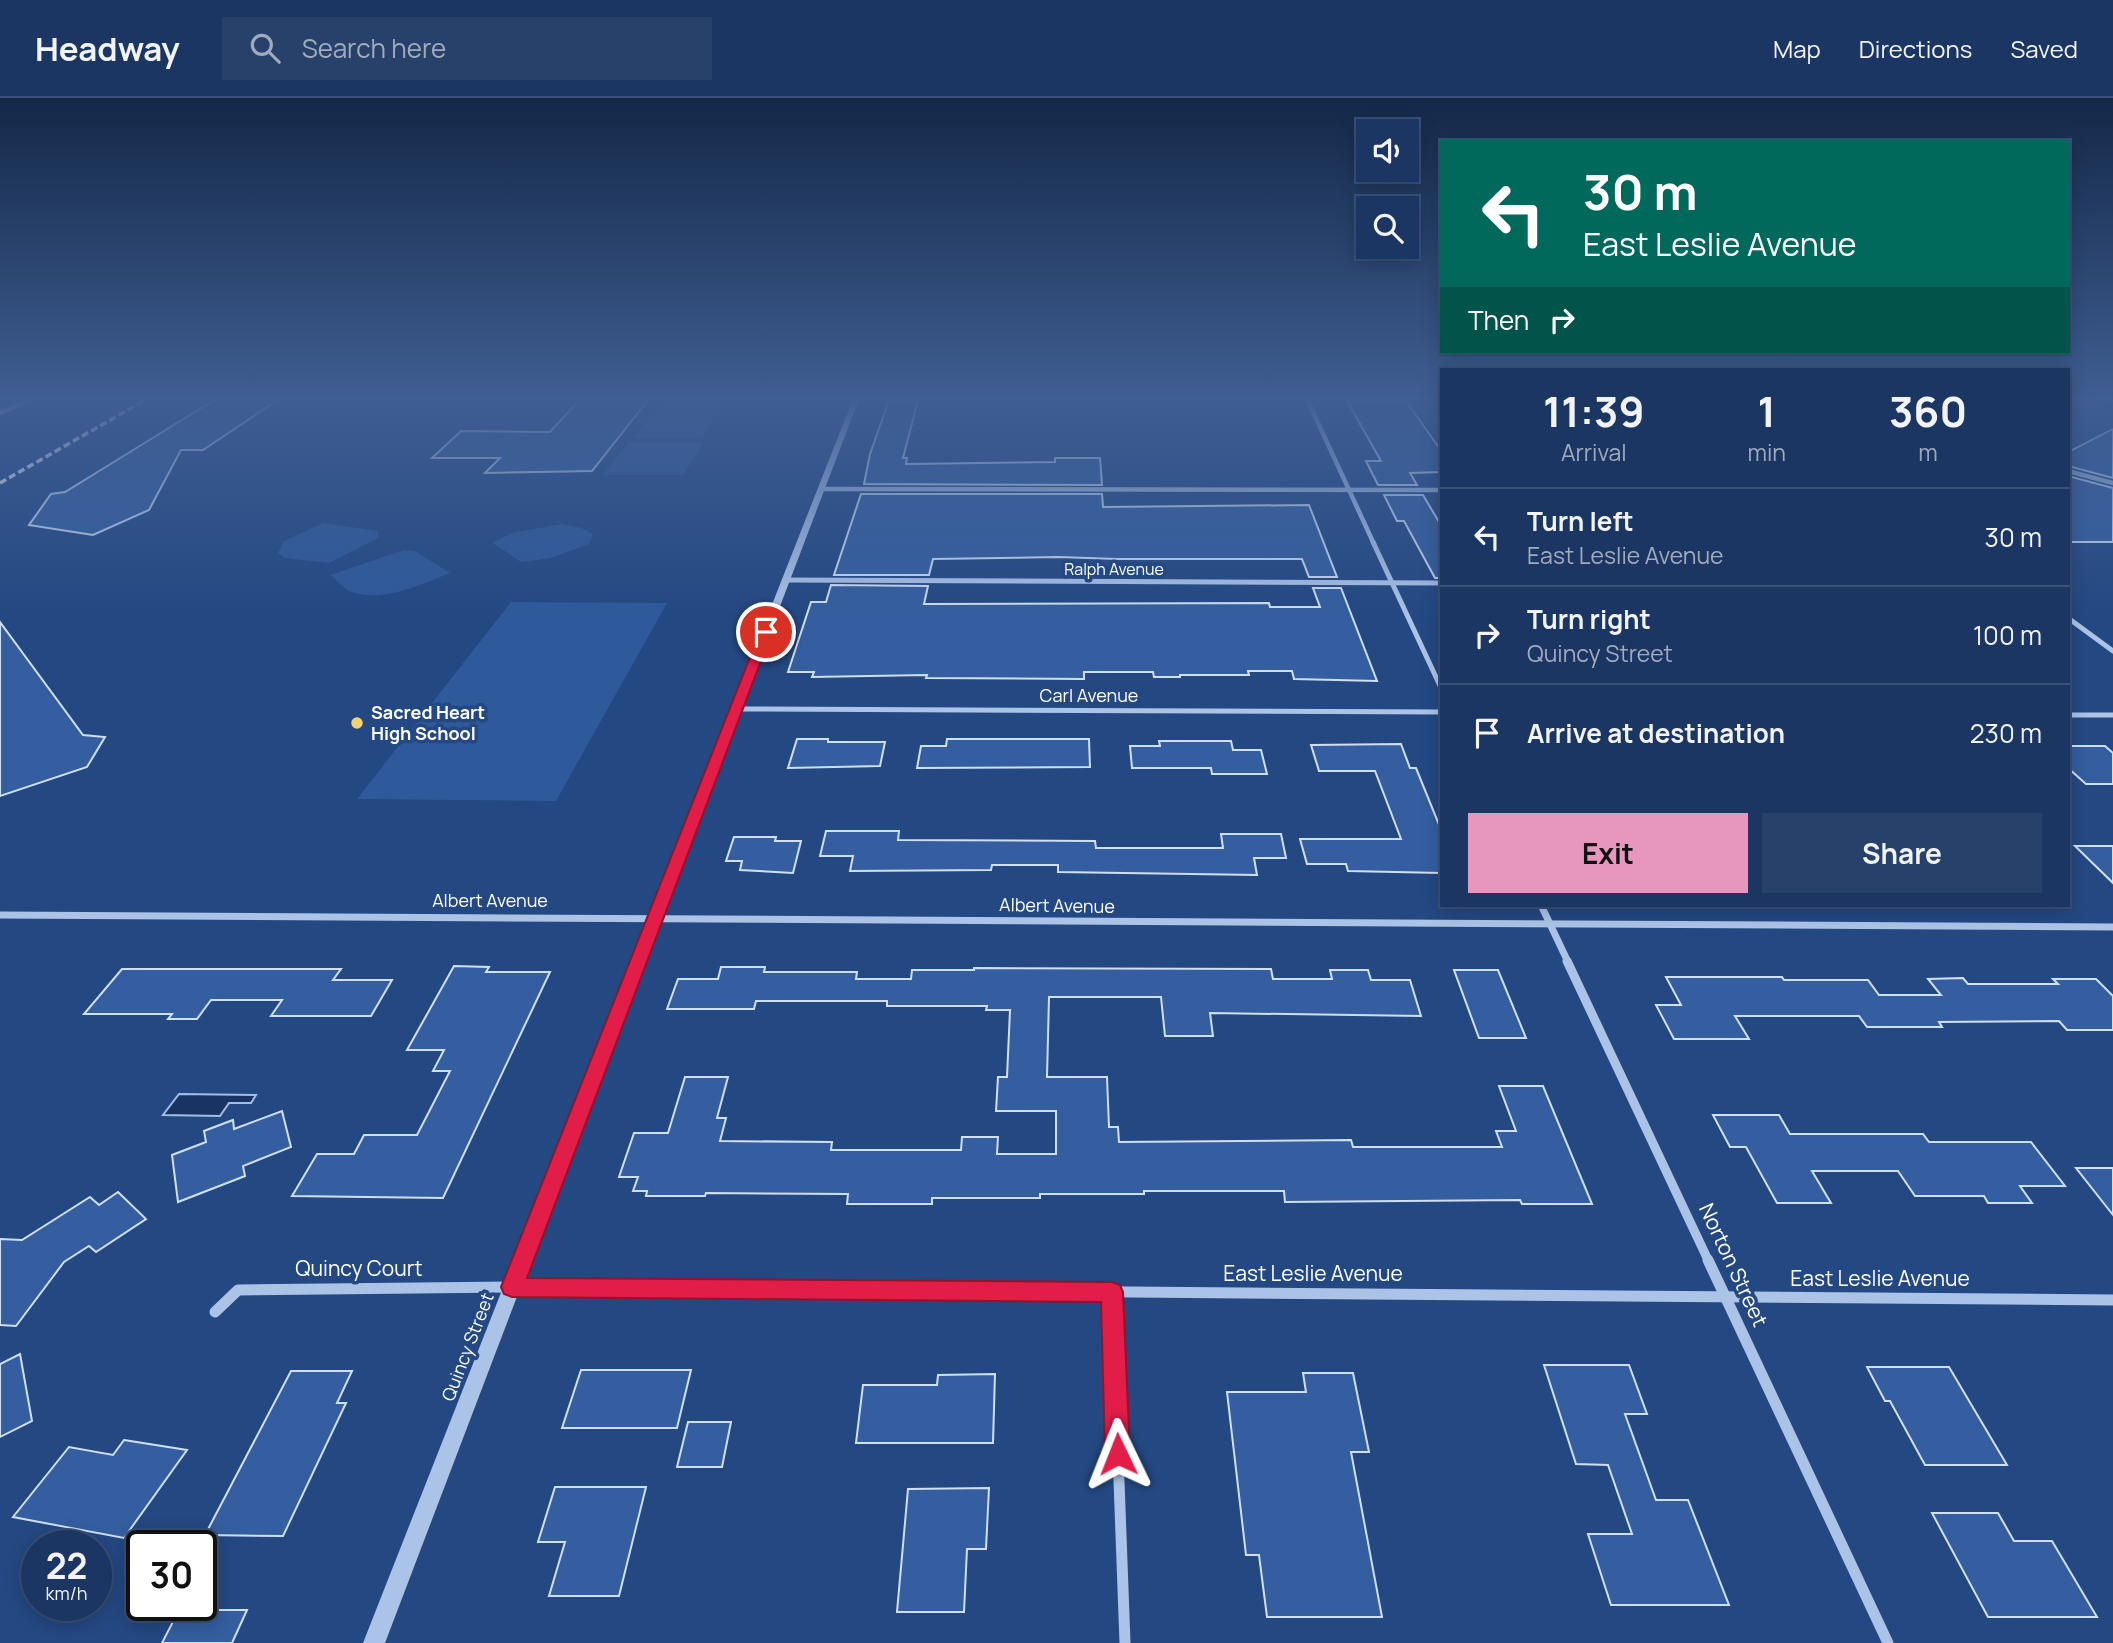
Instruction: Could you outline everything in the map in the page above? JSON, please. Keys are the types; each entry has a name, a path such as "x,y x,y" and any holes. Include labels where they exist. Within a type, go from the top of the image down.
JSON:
{"street":[{"name":"Quincy Street","path":"373,1643 829,471"},
{"path":"1339,471 1440,686"},
{"path":"2070,472 2113,483"},
{"path":"822,489 1440,490"},
{"name":"Ralph Avenue","path":"786,580 1440,583"},
{"path":"2070,619 2113,651"},
{"name":"Carl Avenue","path":"736,709 1440,712"},
{"path":"2070,715 2113,715"},
{"name":"Norton Street","path":"1542,907 1888,1643"},
{"name":"Albert Avenue","path":"0,915 1551,927 2113,927"},
{"name":"East Leslie Avenue","path":"512,1287 2113,1300"},
{"name":"Quincy Court","path":"215,1312 238,1290 512,1287"},
{"path":"1112,1292 1125,1643"}],"shaded area":[{"path":"606,471 686,471 683,475 603,475"},
{"path":"323,523 378,531 378,538 329,563 285,558 278,553 284,541"},
{"path":"562,524 593,534 589,544 551,558 521,562 493,543 511,533"},
{"path":"404,550 415,551 450,573 402,591 376,595 349,591 330,575"},
{"path":"511,602 667,603 556,801 357,799"},
{"path":"179,1094 256,1095 251,1103 229,1103 220,1116 163,1115"}],"building":[{"path":"99,471 170,471 149,510 93,535 29,525 51,494 65,492"},
{"path":"487,471 587,471 485,473"},
{"path":"867,471 1101,471 1102,485 864,484"},
{"path":"1371,471 1440,471 1410,473 1417,485 1378,485"},
{"path":"2087,471 2113,471 2113,478"},
{"path":"2070,477 2113,488 2113,542 2070,542"},
{"path":"861,494 1102,494 1103,507 1309,505 1337,577 1309,577 1302,559 1058,557 933,559 929,575 834,575"},
{"path":"1384,495 1423,495 1440,524 1440,578 1435,578 1404,521 1397,521"},
{"path":"831,585 928,586 924,604 1269,603 1270,607 1320,607 1313,588 1341,588 1377,681 1294,679 1292,671 1248,671 1249,675 1180,677 1154,677 1153,672 1084,672 1084,679 926,678 927,675 812,677 814,672 788,672 811,602 826,602"},
{"path":"0,622 83,735 105,737 87,767 0,796"},
{"path":"797,739 885,742 880,766 788,768"},
{"path":"947,739 1089,739 1090,767 917,768 921,746 946,746"},
{"path":"1159,741 1231,741 1233,750 1261,750 1267,774 1212,774 1211,768 1132,768 1130,746 1160,746"},
{"path":"1401,744 1410,768 1416,768 1440,827 1440,873 1348,871 1346,864 1307,864 1300,839 1401,839 1375,771 1319,771 1311,745"},
{"path":"2070,746 2105,746 2113,753 2113,784 2086,784 2070,770"},
{"path":"826,831 899,831 898,840 1095,841 1096,848 1223,848 1221,834 1281,834 1286,858 1254,858 1257,875 1058,872 1058,865 992,865 991,870 850,871 853,856 820,856"},
{"path":"734,837 776,837 775,841 801,841 793,873 740,870 742,861 726,861"},
{"path":"2075,846 2113,846 2113,883"},
{"path":"454,966 489,967 486,972 550,972 443,1198 292,1196 317,1154 354,1154 364,1135 417,1135 450,1071 433,1071 444,1050 407,1050"},
{"path":"721,967 765,967 764,972 857,972 856,979 911,979 912,970 974,968 1271,969 1273,979 1332,979 1330,970 1368,970 1371,980 1410,980 1421,1016 1210,1013 1213,1036 1165,1036 1161,997 1049,997 1047,1077 1107,1077 1109,1127 1118,1127 1119,1142 1351,1140 1353,1147 1502,1147 1496,1131 1516,1131 1499,1086 1543,1086 1592,1204 1522,1204 1520,1200 1285,1202 1284,1191 1040,1194 1040,1198 932,1198 932,1204 847,1204 848,1194 706,1193 705,1196 646,1196 647,1191 633,1191 638,1177 619,1177 634,1133 668,1133 685,1077 728,1077 717,1118 726,1118 720,1141 832,1142 831,1150 961,1150 962,1137 998,1137 997,1154 1056,1154 1056,1111 996,1111 998,1077 1007,1077 1010,1010 986,1010 987,1006 887,1006 887,1001 756,1001 754,1009 667,1009 678,979 718,979"},
{"path":"122,969 341,969 333,980 392,980 371,1016 271,1016 282,1000 211,1000 197,1019 168,1019 172,1014 84,1014"},
{"path":"1454,970 1498,970 1526,1038 1479,1038"},
{"path":"1666,977 1868,980 1879,995 1941,995 1928,979 1963,978 1968,984 2058,984 2053,979 2096,979 2113,996 2113,1030 2067,1030 2059,1021 1939,1022 1942,1027 1867,1027 1859,1016 1735,1016 1749,1039 1674,1039 1656,1005 1681,1005"},
{"path":"282,1111 291,1147 243,1166 245,1176 178,1202 172,1155 206,1142 204,1131 233,1120 234,1129"},
{"path":"1713,1115 1779,1115 1790,1134 1923,1134 1929,1142 2031,1142 2065,1186 2020,1186 2032,1203 1988,1203 1984,1196 1915,1196 1898,1171 1812,1171 1831,1203 1777,1203 1746,1147 1730,1147"},
{"path":"2076,1168 2113,1168 2113,1215"},
{"path":"118,1192 146,1219 96,1252 89,1246 64,1262 16,1326 0,1325 0,1239 22,1240 90,1197 99,1205"},
{"path":"20,1354 32,1421 0,1437 0,1364"},
{"path":"1544,1365 1629,1365 1647,1414 1625,1414 1656,1500 1688,1500 1729,1605 1611,1605 1588,1534 1632,1534 1608,1465 1576,1464"},
{"path":"1867,1367 1949,1367 2007,1465 1925,1465 1890,1401 1885,1401"},
{"path":"581,1370 691,1370 677,1428 562,1428"},
{"path":"291,1371 352,1371 337,1403 346,1403 283,1536 217,1535 217,1530 208,1530"},
{"path":"1303,1373 1353,1373 1369,1452 1351,1452 1382,1617 1267,1617 1259,1555 1246,1555 1227,1392 1306,1392"},
{"path":"995,1374 993,1443 856,1443 863,1385 937,1385 938,1375"},
{"path":"688,1422 731,1422 722,1467 677,1467"},
{"path":"124,1440 187,1450 130,1530 126,1530 124,1538 112,1536 112,1530 82,1530 13,1517 69,1447 113,1455"},
{"path":"555,1487 646,1487 619,1596 549,1596 565,1542 538,1542"},
{"path":"989,1488 986,1549 967,1549 964,1612 897,1612 908,1489"},
{"path":"1932,1513 1998,1513 2014,1541 2052,1541 2097,1617 1988,1617"},
{"path":"217,1610 247,1610 232,1643 162,1643 173,1621 217,1621"}],"railway":[{"path":"0,483 21,471"}],"place":[{"name":"Sacred Heart High School","path":"357,723"}],"route":[{"path":"766,632 512,1287 1112,1292 1118,1454"}]}
